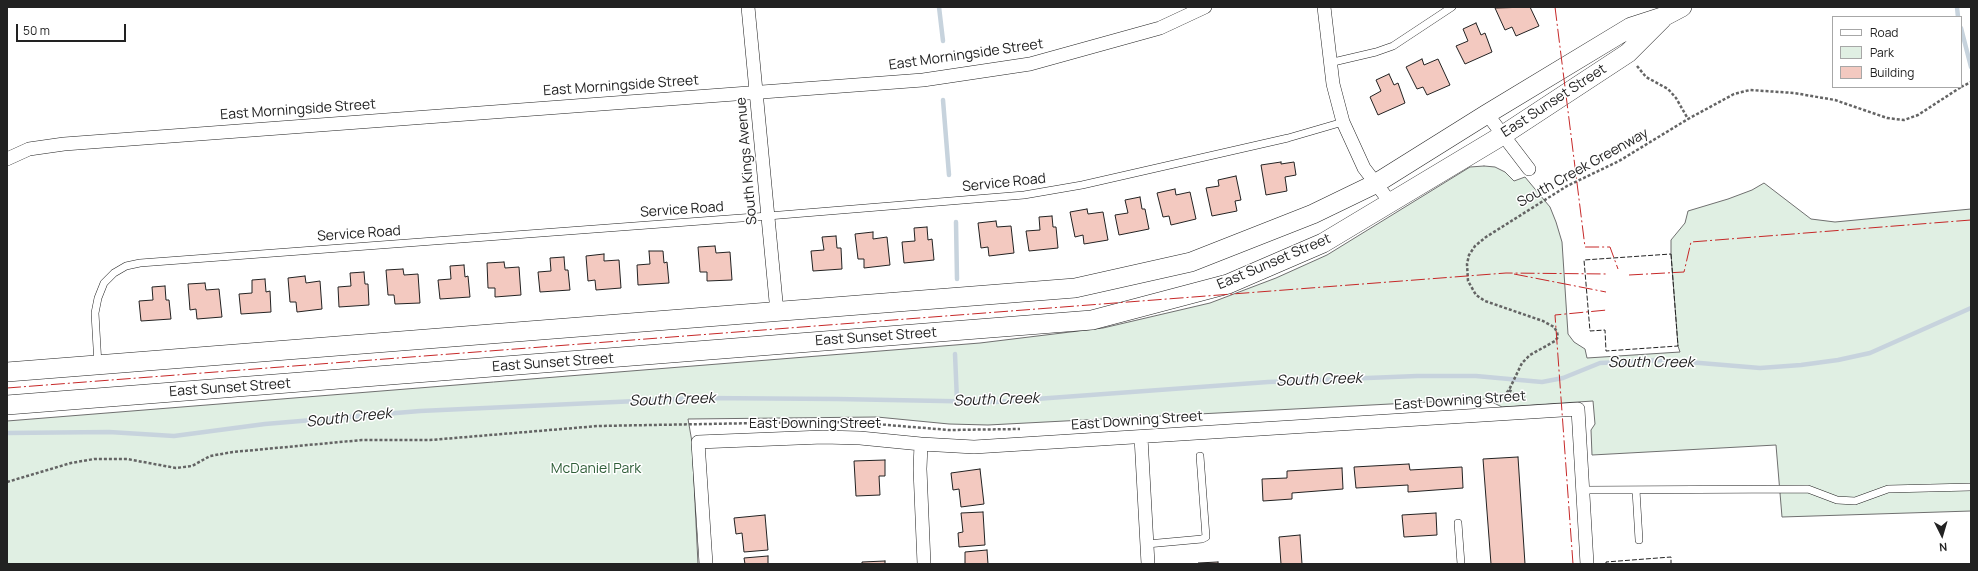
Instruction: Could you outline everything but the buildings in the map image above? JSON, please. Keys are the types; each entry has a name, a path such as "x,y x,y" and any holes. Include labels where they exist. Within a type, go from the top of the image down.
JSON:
{"main road":[{"name":"East Sunset Street","path":"7,372 1075,288 1191,262 1313,214 1375,184 1631,27 1665,16 1682,7"},
{"name":"East Sunset Street","path":"7,406 1092,320 1228,284 1323,243 1503,136 1628,53 1665,16"}],"street":[{"name":"South Kings Avenue","path":"748,7 777,312"},
{"name":"East Morningside Street","path":"7,159 29,149 64,144 923,80 1030,64 1160,28 1205,7"},
{"path":"1324,7 1330,63 1337,103 1343,122 1364,168 1390,202"},
{"path":"1487,114 1529,169"},
{"name":"East Downing Street","path":"706,564 698,442 823,437 867,438 921,444 974,447 1578,409 1583,490"},
{"path":"1141,437 1148,564"},
{"path":"921,444 920,469 924,564"},
{"path":"1583,490 1587,564"}],"lane":[{"path":"1330,63 1376,52 1393,46 1452,7"},
{"name":"Service Road","path":"98,364 95,313 98,298 104,283 114,273 126,266 140,263 768,216 1053,191 1281,140 1343,122"},
{"path":"1147,544 1202,539 1206,537 1200,456"},
{"path":"1583,490 1808,489 1837,500 1855,500 1888,489 1971,487"},
{"path":"1636,490 1639,540"},
{"path":"1458,523 1461,564"}],"path":[{"path":"1634,63 1646,77 1668,89 1688,118"},
{"name":"South Creek Greenway","path":"1962,86 1971,82"},
{"name":"South Creek Greenway","path":"1509,390 1522,363 1536,350 1555,341 1558,337 1557,332 1554,327 1543,321 1485,301 1476,295 1468,281 1467,264 1469,255 1475,246 1534,205 1567,186 1620,162 1688,118 1734,94 1750,90 1775,91 1818,96 1835,100 1887,118 1904,120 1918,115 1959,88"}],"green space":[{"name":"McDaniel Park","path":"1470,167 1495,167 1505,172 1514,181 1525,177 1550,207 1562,242 1568,334 1574,342 1585,349 1587,358 1680,352 1678,346 1671,240 1685,223 1688,211 1728,199 1752,190 1764,183 1811,219 1835,222 1971,209 1971,511 1782,517 1776,445 1592,455 1591,430 1595,424 1593,401 1502,407 1486,399 988,425 949,424 877,417 688,419 692,442 698,564 7,564 7,421 980,343 1103,328 1210,303 1276,278 1327,255"}],"waterway":[{"path":"939,7 943,41"},
{"path":"1957,7 1958,16"},
{"path":"1962,32 1971,67"},
{"path":"943,100 949,175"},
{"path":"956,222 957,279"},
{"name":"South Creek","path":"7,433 109,432 174,436 265,424 420,411 702,398 995,402 1268,382 1417,376 1476,376 1542,382 1563,378 1600,363 1664,360 1760,368 1838,360 1870,353 1971,308"},
{"path":"955,354 957,401"}],"fence":[{"path":"1671,254 1678,346 1606,351 1605,330 1590,331 1584,260 1671,254"},
{"path":"1606,564 1606,562 1671,557 1671,564"}],"power":[{"path":"1555,7 1585,247 1610,247 1618,269"},
{"path":"1629,275 1684,272 1691,242 1971,220"},
{"path":"7,388 1506,273 1607,274"},
{"path":"1514,274 1606,292"},
{"path":"1573,564 1555,315 1607,310"}]}
